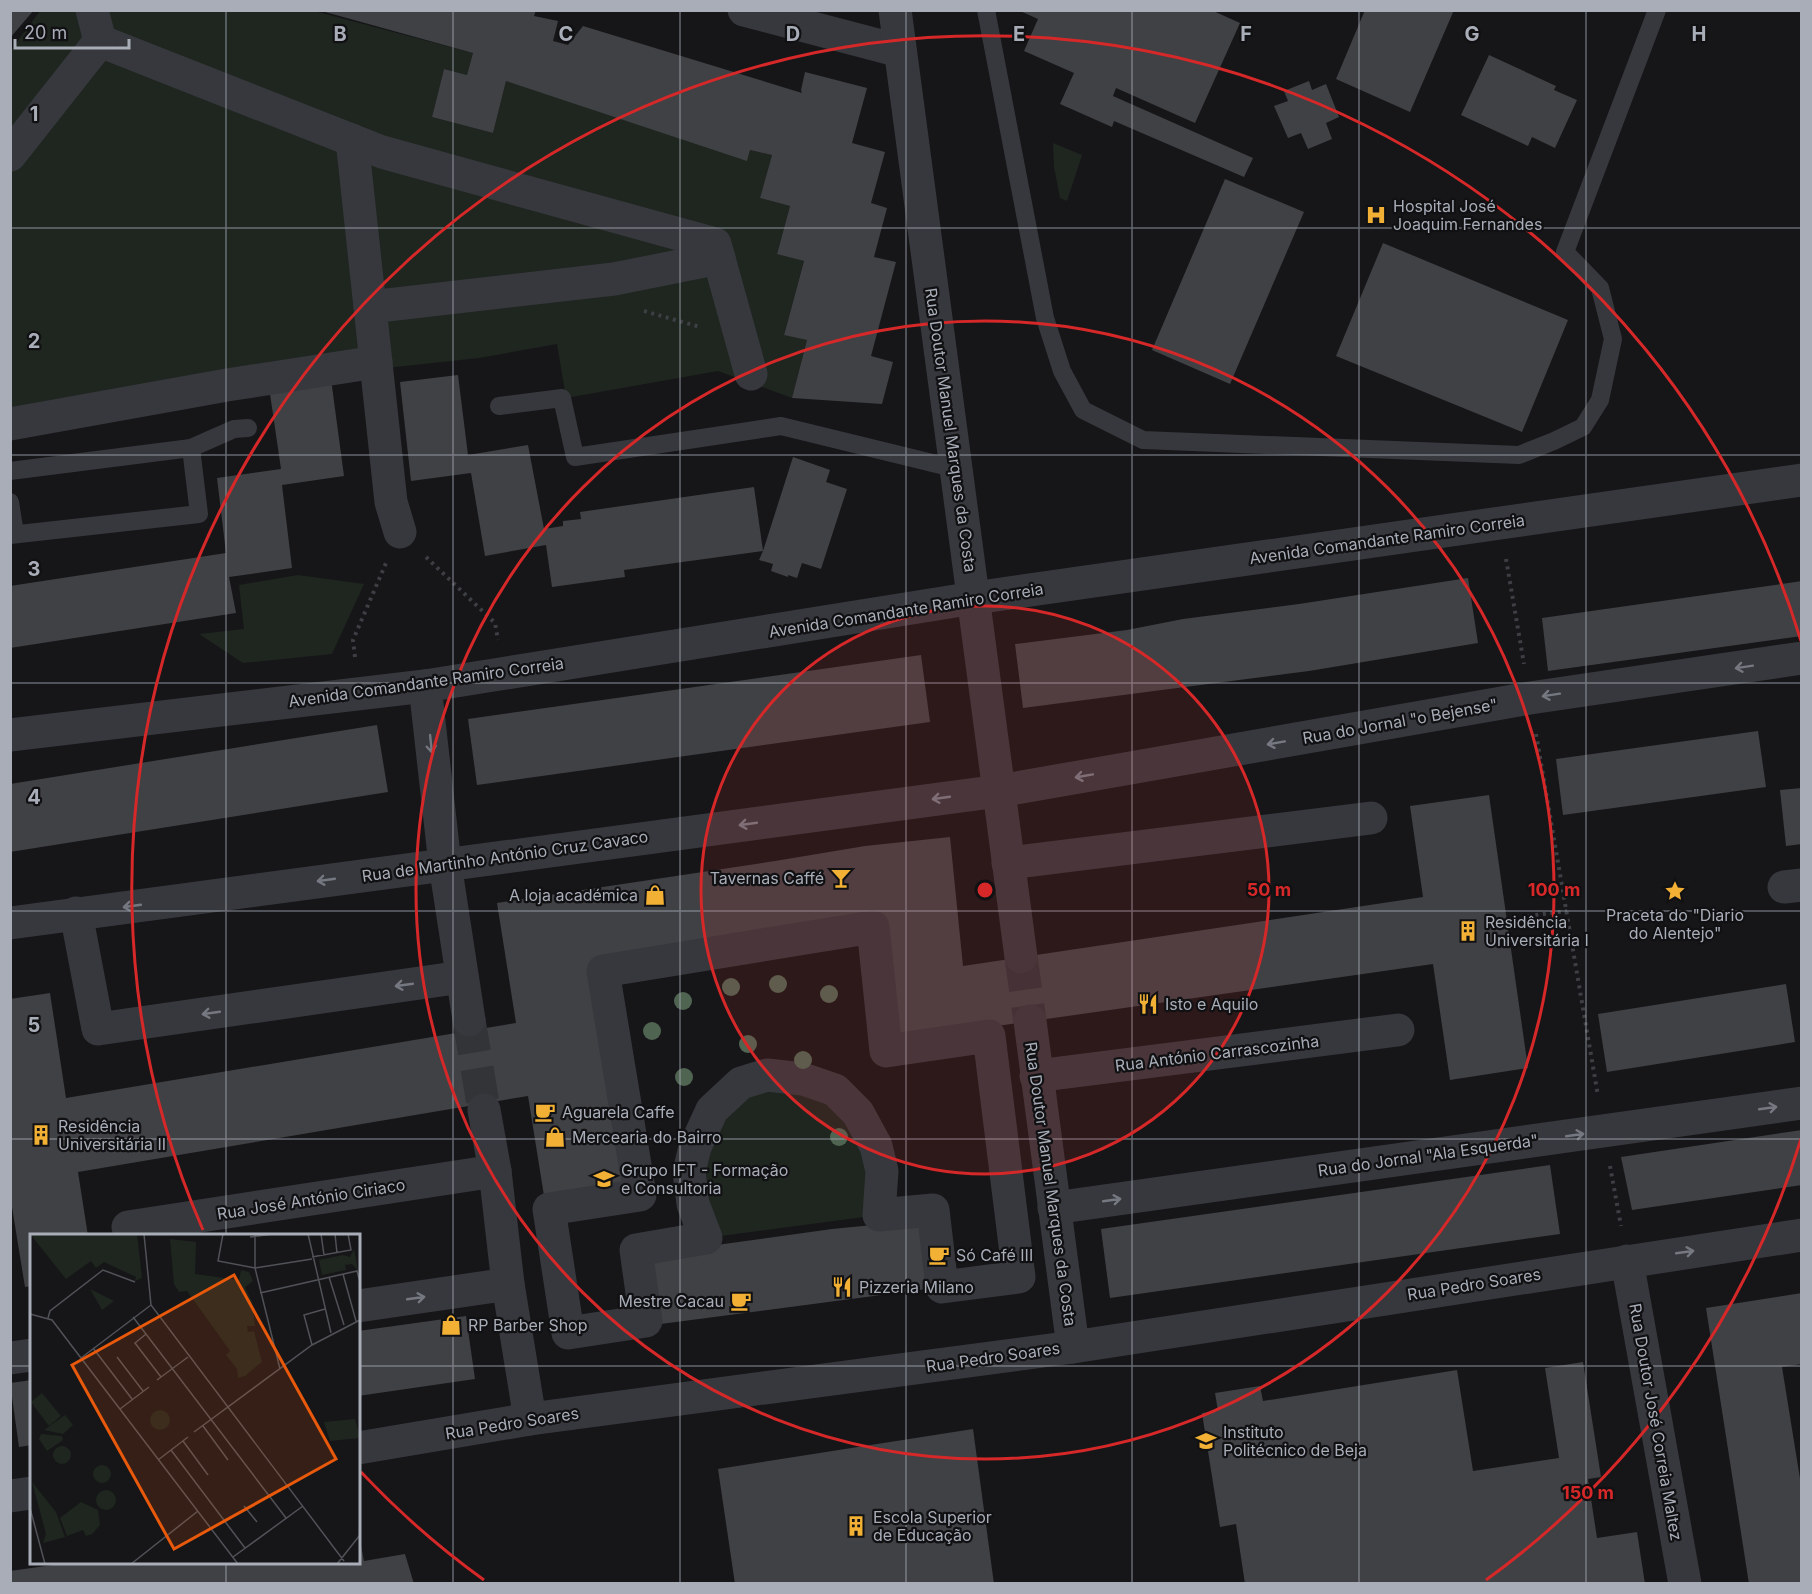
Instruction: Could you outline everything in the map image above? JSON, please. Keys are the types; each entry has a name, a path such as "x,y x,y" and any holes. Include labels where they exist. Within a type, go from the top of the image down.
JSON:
{"street":[{"path":"744,10 900,51"},
{"name":"Rua Doutor Manuel Marques da Costa","path":"895,10 1021,957"},
{"path":"10,155 96,26 382,152 715,244 751,374"},
{"path":"352,140 391,502 400,532"},
{"path":"370,307 614,279 719,258"},
{"path":"10,424 227,385 376,362"},
{"name":"Avenida Comandante Ramiro Correia","path":"10,735 425,686 974,598 1802,480"},
{"name":"Rua do Jornal \"o Bejense\"","path":"999,791 1530,698 1802,658"},
{"path":"425,686 445,864 469,1020"},
{"name":"Rua de Martinho António Cruz Cavaco","path":"10,923 999,791"},
{"path":"1008,863 1371,818"},
{"path":"76,913 98,1029 462,977"},
{"path":"873,927 886,1052 989,1036 1019,1277 942,1287 933,1210 879,1215 882,1171 876,1146 858,1113 835,1090 803,1079 767,1075 741,1083 712,1110 695,1147 689,1172 693,1204 706,1238 636,1250 646,1321 568,1333 549,1209 640,1195 603,971 873,927"},
{"name":"Rua Doutor Manuel Marques da Costa","path":"1029,1021 1073,1347"},
{"name":"Rua António Carrascozinha","path":"1036,1076 1398,1030"},
{"name":"Rua do Jornal \"Ala Esquerda\"","path":"1054,1208 1802,1103"},
{"path":"484,1110 495,1171 508,1284 530,1419"},
{"name":"Rua José António Ciriaco","path":"128,1227 495,1171"},
{"name":"Rua Pedro Soares","path":"360,1448 530,1419 1073,1347 1802,1235"},
{"name":"Rua Doutor José Correia Maltez","path":"1627,1261 1685,1584"},
{"path":"360,1306 508,1284"},
{"path":"10,1358 30,1355"},
{"path":"10,1496 30,1493"}],"lane":[{"path":"986,10 1045,318 1062,370 1083,410 1143,440 1519,455 1583,427 1600,400 1613,339 1600,288 1565,252 1657,10"},
{"path":"499,406 562,398 575,458 781,426 957,469"},
{"path":"10,471 190,448 234,429 248,428"},
{"path":"10,502 13,534 199,514 190,448"}],"path":[{"path":"642,310 720,333 739,331"},
{"path":"1500,523 1627,1261"},
{"path":"359,693 353,640 400,532 495,623 503,673"},
{"path":"1528,916 1567,911"}],"shaded area":[{"path":"40,11 314,11 473,53 467,75 444,69 432,117 493,133 506,81 747,160 750,150 772,155 760,198 790,206 777,253 804,261 784,334 807,340 792,398 718,371 566,398 557,344 479,358 238,384 11,413 11,50"},
{"path":"1053,143 1082,155 1067,201 1060,198 1054,167"},
{"path":"298,575 364,584 332,654 243,663 199,634 244,629 239,585"},
{"path":"767,1075 858,1113 879,1215 706,1238 695,1147"}],"building":[{"path":"10,10 34,10 10,38"},
{"path":"318,10 536,10 534,16 558,21 553,41 568,45 583,26 802,93 805,72 867,88 852,143 885,152 871,203 887,208 874,257 896,262 871,356 893,362 882,404 792,398 807,340 784,335 804,261 777,254 790,206 760,198 772,155 750,150 747,161 506,81 493,133 432,117 444,69 467,75 473,53"},
{"path":"1018,10 1211,10 1240,23 1195,123 1116,88 1113,96 1253,158 1244,177 1114,121 1112,127 1060,104 1074,73 1024,51 1038,19"},
{"path":"1365,10 1454,10 1410,112 1336,79"},
{"path":"1489,55 1556,86 1554,90 1577,100 1555,148 1532,137 1528,146 1461,115"},
{"path":"1309,81 1312,90 1326,84 1339,117 1326,123 1332,139 1308,149 1301,133 1288,138 1274,106 1288,101 1284,91"},
{"path":"1225,179 1304,212 1230,384 1152,350"},
{"path":"1383,243 1568,320 1522,432 1336,356"},
{"path":"458,375 468,455 528,445 544,529 563,526 563,521 581,519 580,512 754,487 763,551 624,570 625,577 552,587 546,545 485,556 471,473 411,481 400,382"},
{"path":"331,379 344,476 282,485 292,568 229,577 236,613 10,648 10,586 226,553 217,478 281,469 269,387"},
{"path":"793,457 830,470 826,482 847,489 821,569 802,563 797,578 788,575 788,577 771,571 773,564 759,560"},
{"path":"1468,578 1478,643 1309,671 1023,708 1015,644 1127,630 1183,619"},
{"path":"1802,581 1802,636 1548,671 1542,618"},
{"path":"921,655 930,722 477,785 468,719"},
{"path":"377,725 388,792 10,852 10,784"},
{"path":"1758,731 1766,787 1563,815 1556,759"},
{"path":"1802,788 1802,844 1786,846 1780,790"},
{"path":"1489,795 1528,1068 1450,1080 1433,964 892,1041 877,913 593,960 629,1187 545,1202 528,1096 78,1172 88,1234 30,1234 30,1286 25,1287 10,1195 10,999 50,993 66,1098 516,1023 497,903 865,846 950,837 963,966 1423,897 1410,806"},
{"path":"1786,984 1795,1042 1607,1072 1598,1014"},
{"path":"1802,1130 1802,1185 1632,1210 1621,1157"},
{"path":"1550,1165 1560,1234 1110,1298 1101,1229"},
{"path":"934,1219 942,1287 653,1325 644,1255 832,1229"},
{"path":"1802,1293 1802,1364 1782,1367 1802,1491 1802,1584 1749,1584 1706,1308"},
{"path":"466,1316 475,1379 360,1396 360,1331"},
{"name":"Instituto Politécnico de Beja","path":"1583,1362 1601,1477 1588,1479 1597,1538 1637,1532 1645,1584 1245,1584 1236,1524 1220,1527 1202,1413 1218,1411 1215,1393 1260,1386 1263,1401 1457,1370 1473,1471 1559,1458 1545,1368"},
{"path":"30,1380 30,1445 19,1447 10,1383"},
{"name":"Escola Superior de Educação","path":"973,1429 994,1584 735,1584 718,1469"},
{"path":"360,1540 364,1561 405,1554 414,1584 10,1584 10,1571 60,1564 360,1564"}],"tunnel":[{"path":"1021,957 1030,1021"},
{"path":"469,1020 484,1110"}],"place":[{"name":"Hospital José Joaquim Fernandes","path":"1376,215"},
{"name":"Tavernas Caffé","path":"841,878"},
{"name":"Praceta do \"Diario do Alentejo\"","path":"1675,891"},
{"name":"A loja académica","path":"655,895"},
{"name":"Residência Universitária I","path":"1468,931"},
{"name":"Isto e Aquilo","path":"1148,1004"},
{"name":"Aguarela Caffe","path":"545,1112"},
{"name":"Residência Universitária II","path":"41,1135"},
{"name":"Mercearia do Bairro","path":"555,1137"},
{"name":"Grupo IFT - Formação e Consultoria","path":"604,1179"},
{"name":"Só Café III","path":"939,1255"},
{"name":"Pizzeria Milano","path":"842,1287"},
{"name":"Mestre Cacau","path":"741,1301"},
{"name":"RP Barber Shop","path":"451,1325"},
{"name":"Instituto Politécnico de Beja","path":"1206,1441"},
{"name":"Escola Superior de Educação","path":"856,1526"}]}
